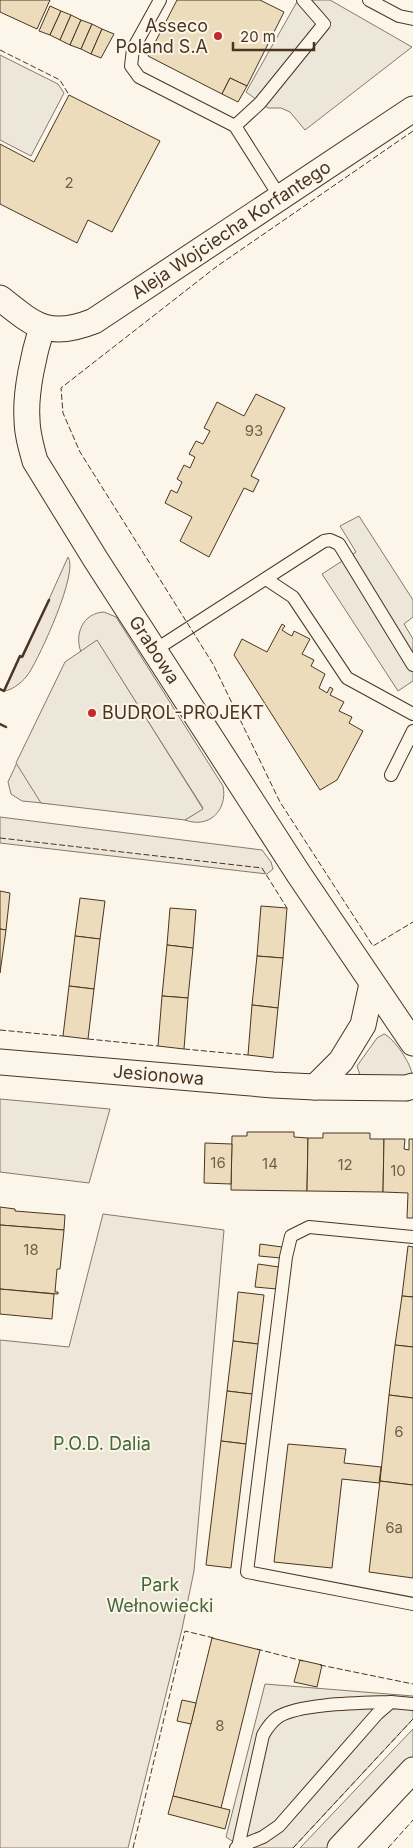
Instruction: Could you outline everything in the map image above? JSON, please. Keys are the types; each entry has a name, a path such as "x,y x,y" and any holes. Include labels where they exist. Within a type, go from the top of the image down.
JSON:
{"street":[{"name":"Aleja Wojciecha Korfantego","path":"42,328 63,330 94,320 413,110"},
{"path":"0,298 42,328"},
{"name":"Grabowa","path":"42,328 37,343 27,401 26,420 35,461 96,560 298,873 413,1044"},
{"path":"315,1087 341,1062 363,1025 372,984"},
{"name":"Jesionowa","path":"0,1062 315,1087 406,1088 413,1086"},
{"path":"340,1848 413,1770"}],"lane":[{"path":"160,0 133,49 131,66 139,77 235,126 280,197"},
{"path":"235,126 260,103 324,24 303,0"},
{"path":"369,0 399,16 413,20"},
{"path":"155,650 324,541 330,540 339,544 413,665"},
{"path":"266,578 293,597 347,678 413,714"},
{"path":"391,775 413,731"},
{"path":"413,1237 309,1227 291,1236 286,1257 247,1572 413,1604"},
{"path":"237,1847 263,1735 278,1717 291,1711 342,1704 391,1702 413,1704"},
{"path":"237,1847 263,1837 280,1826 377,1714 391,1702"}],"green space":[{"path":"68,557 70,566 68,579 57,614 41,650 24,679 15,687 4,691 20,656 23,657"},
{"path":"104,612 116,617 223,786 223,803 220,810 209,820 194,822 185,820 203,808 97,641 81,652 79,638 82,626 91,616"},
{"path":"21,754 53,804 22,801 11,794 8,782"},
{"path":"0,817 262,850 271,862 273,869 267,874 0,843"},
{"path":"384,1034 393,1041 402,1053 412,1076 360,1075 357,1066 377,1038"},
{"path":"103,1214 224,1230 194,1571 182,1629 128,1848 0,1848 0,1340 69,1347"}],"shaded area":[{"path":"298,0 330,0 412,47 305,130 290,112 281,108 268,108 246,92"},
{"path":"0,55 58,84 64,93 31,156 0,140"},
{"path":"359,516 413,600 413,617 404,624 413,639 413,681 398,691 322,574 356,552 340,526"},
{"name":"BUDROL-PROJEKT","path":"97,640 203,809 185,820 41,803 16,763 65,662"},
{"path":"0,1099 110,1109 89,1183 0,1172"},
{"path":"265,1684 413,1696 413,1719 293,1848 243,1848 226,1837"},
{"path":"413,1729 413,1761 331,1848 300,1848"}],"building":[{"path":"0,0 50,0 37,29 0,12"},
{"path":"177,0 260,0 284,12 247,86 230,78 222,94 148,56"},
{"path":"50,6 61,11 50,35 39,31"},
{"path":"61,11 71,15 60,40 50,35"},
{"path":"71,15 81,20 70,45 60,40"},
{"path":"81,20 92,24 81,49 70,45"},
{"path":"92,24 102,29 91,54 81,49"},
{"path":"102,29 114,34 101,58 91,54"},
{"path":"230,78 247,86 238,102 222,94"},
{"path":"69,95 160,141 112,232 88,220 77,243 0,204 0,144 34,162"},
{"path":"256,394 285,408 251,476 259,480 253,492 244,488 209,557 180,541 192,517 165,503 171,490 177,493 182,482 177,479 184,465 190,468 195,457 189,454 196,441 203,444 210,431 204,428 217,402 244,416"},
{"path":"282,624 285,626 282,630 288,634 292,636 294,631 310,639 302,654 314,660 311,666 325,674 319,688 327,693 330,687 333,689 330,695 344,702 339,711 352,717 349,723 363,731 337,780 320,790 234,655 242,639 267,652"},
{"path":"0,891 10,893 6,930 0,929"},
{"path":"80,898 105,901 100,939 75,936"},
{"path":"261,906 287,908 283,958 257,956"},
{"path":"170,908 196,910 193,948 167,945"},
{"path":"0,929 6,930 0,973"},
{"path":"75,936 100,939 94,989 69,986"},
{"path":"167,945 193,948 188,998 162,996"},
{"path":"257,956 283,958 278,1008 252,1005"},
{"path":"69,986 94,989 88,1039 63,1036"},
{"path":"162,996 188,998 184,1049 158,1046"},
{"path":"252,1005 278,1008 273,1058 248,1055"},
{"path":"247,1132 294,1132 294,1137 308,1138 307,1191 231,1190 232,1136 247,1136"},
{"path":"323,1133 370,1133 370,1139 384,1139 383,1192 307,1191 308,1138 323,1138"},
{"path":"384,1139 405,1139 404,1149 409,1150 409,1139 413,1139 413,1218 407,1218 408,1193 383,1192"},
{"path":"205,1143 232,1144 231,1184 204,1183"},
{"path":"0,1207 15,1209 15,1211 65,1215 64,1230 0,1225"},
{"path":"0,1225 64,1230 60,1269 57,1269 55,1292 58,1292 58,1294 0,1289"},
{"path":"260,1244 282,1247 281,1258 259,1256"},
{"path":"408,1246 413,1247 413,1297 402,1296"},
{"path":"258,1264 279,1267 277,1289 255,1287"},
{"path":"0,1289 54,1294 52,1319 0,1314"},
{"path":"238,1292 264,1295 258,1344 233,1341"},
{"path":"402,1296 413,1297 413,1347 395,1345"},
{"path":"233,1341 258,1344 252,1394 227,1391"},
{"path":"395,1345 413,1347 413,1398 389,1395"},
{"path":"227,1391 252,1394 246,1444 221,1441"},
{"path":"389,1395 413,1398 413,1485 380,1481"},
{"path":"221,1441 246,1444 231,1568 206,1565"},
{"path":"288,1444 346,1449 344,1463 381,1467 379,1483 342,1479 332,1568 274,1562"},
{"path":"380,1481 413,1485 413,1578 369,1572"},
{"path":"212,1638 260,1650 221,1808 173,1796"},
{"path":"300,1660 322,1665 317,1687 294,1682"},
{"path":"182,1700 196,1703 191,1724 177,1721"},
{"path":"173,1796 230,1810 225,1829 168,1814"}],"fence":[{"path":"0,50 60,80 69,95"},
{"path":"413,131 216,267 61,388 63,413 80,452 213,664 280,802 373,946 413,922"},
{"path":"0,838 262,868 287,908"},
{"path":"0,1030 63,1036"},
{"path":"88,1039 158,1046"},
{"path":"184,1049 248,1055"},
{"path":"133,1848 185,1631 214,1638"},
{"path":"257,1649 303,1661"},
{"path":"320,1665 413,1684"},
{"path":"293,1848 413,1719"},
{"path":"388,1848 413,1820"}],"wall":[{"path":"0,689 4,691 49,600"},
{"path":"0,724 6,727"}],"place":[{"name":"Asseco Poland S.A","path":"218,36"},
{"name":"BUDROL-PROJEKT","path":"92,713"}],"park label":[{"name":"P.O.D. Dalia","path":"102,1444"},
{"name":"Park Wełnowiecki","path":"160,1595"}]}
